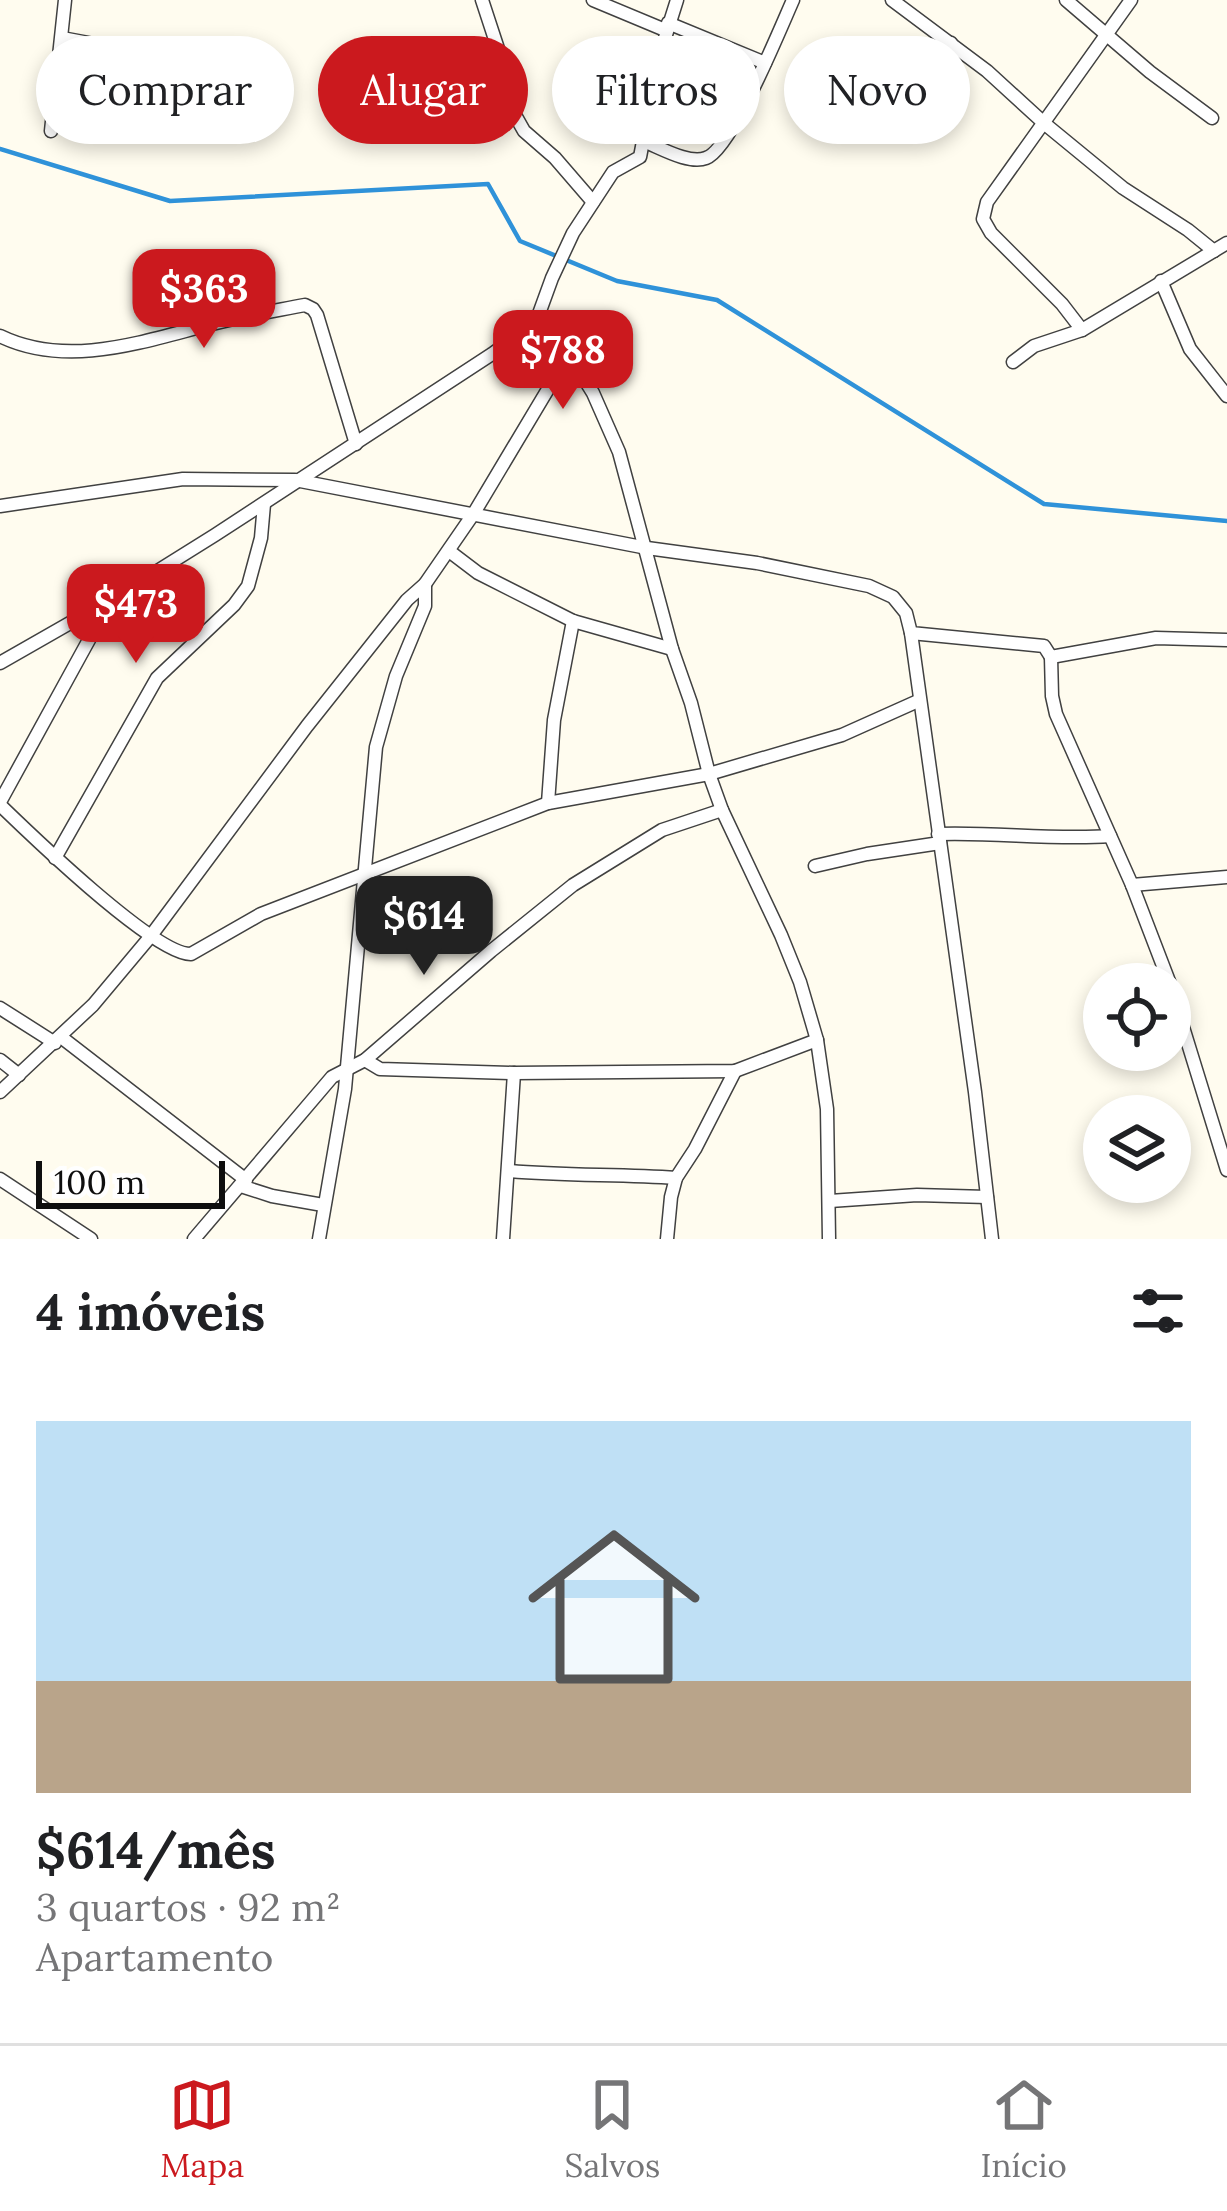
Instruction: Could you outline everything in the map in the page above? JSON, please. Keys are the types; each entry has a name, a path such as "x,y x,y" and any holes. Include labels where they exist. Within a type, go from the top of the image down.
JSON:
{"street":[{"path":"62,36 64,0"},
{"path":"482,0 511,108 524,130 593,202"},
{"path":"593,0 765,63"},
{"path":"664,36 676,0"},
{"path":"760,73 793,0"},
{"path":"892,0 941,36"},
{"path":"1066,0 1212,118"},
{"path":"1082,330 983,219 987,202 1131,0"},
{"path":"970,58 1123,188 1221,247 1082,330 1034,346 1013,362"},
{"path":"0,663 264,504 536,322 573,232 613,172 640,157 642,144"},
{"path":"651,144 695,160 709,158 724,144"},
{"path":"1161,281 1190,349 1227,396"},
{"path":"0,336 44,350 95,350 305,305 317,315 356,444"},
{"path":"536,322 569,354 593,393 619,452 709,774 800,982 817,1040 827,1109 830,1239"},
{"path":"0,1092 58,1040 150,937 307,725 407,599 425,584 474,513 569,354"},
{"path":"0,506 183,478 296,480 647,548 757,563 869,586 893,597 906,613 910,633 992,1239"},
{"path":"55,858 157,679 248,586 264,504"},
{"path":"449,551 478,573 573,621 672,649"},
{"path":"319,1239 345,1089 376,747 396,676 425,606 425,584"},
{"path":"119,595 96,627 0,804 55,858 150,937 183,955 261,914 548,803 709,774 842,735 918,701"},
{"path":"548,803 557,698 573,621"},
{"path":"910,633 1044,646 1051,657 1055,713 1162,963"},
{"path":"1051,657 1156,638 1227,640"},
{"path":"194,1239 325,1084 365,1060 573,885 662,830 722,810"},
{"path":"815,866 976,832 1073,839 1110,836"},
{"path":"1132,885 1227,877"},
{"path":"0,1008 58,1040 261,1194 323,1205"},
{"path":"365,1060 380,1069 735,1072 817,1040"},
{"path":"1191,1053 1227,1170"},
{"path":"0,1060 20,1075"},
{"path":"667,1239 676,1178 735,1072"},
{"path":"503,1239 514,1073"},
{"path":"510,1171 676,1178"},
{"path":"0,1179 92,1239"},
{"path":"830,1201 987,1197"}],"waterway":[{"path":"0,149 170,201 488,184 520,241 617,281 717,300 1044,504 1227,521"}]}
